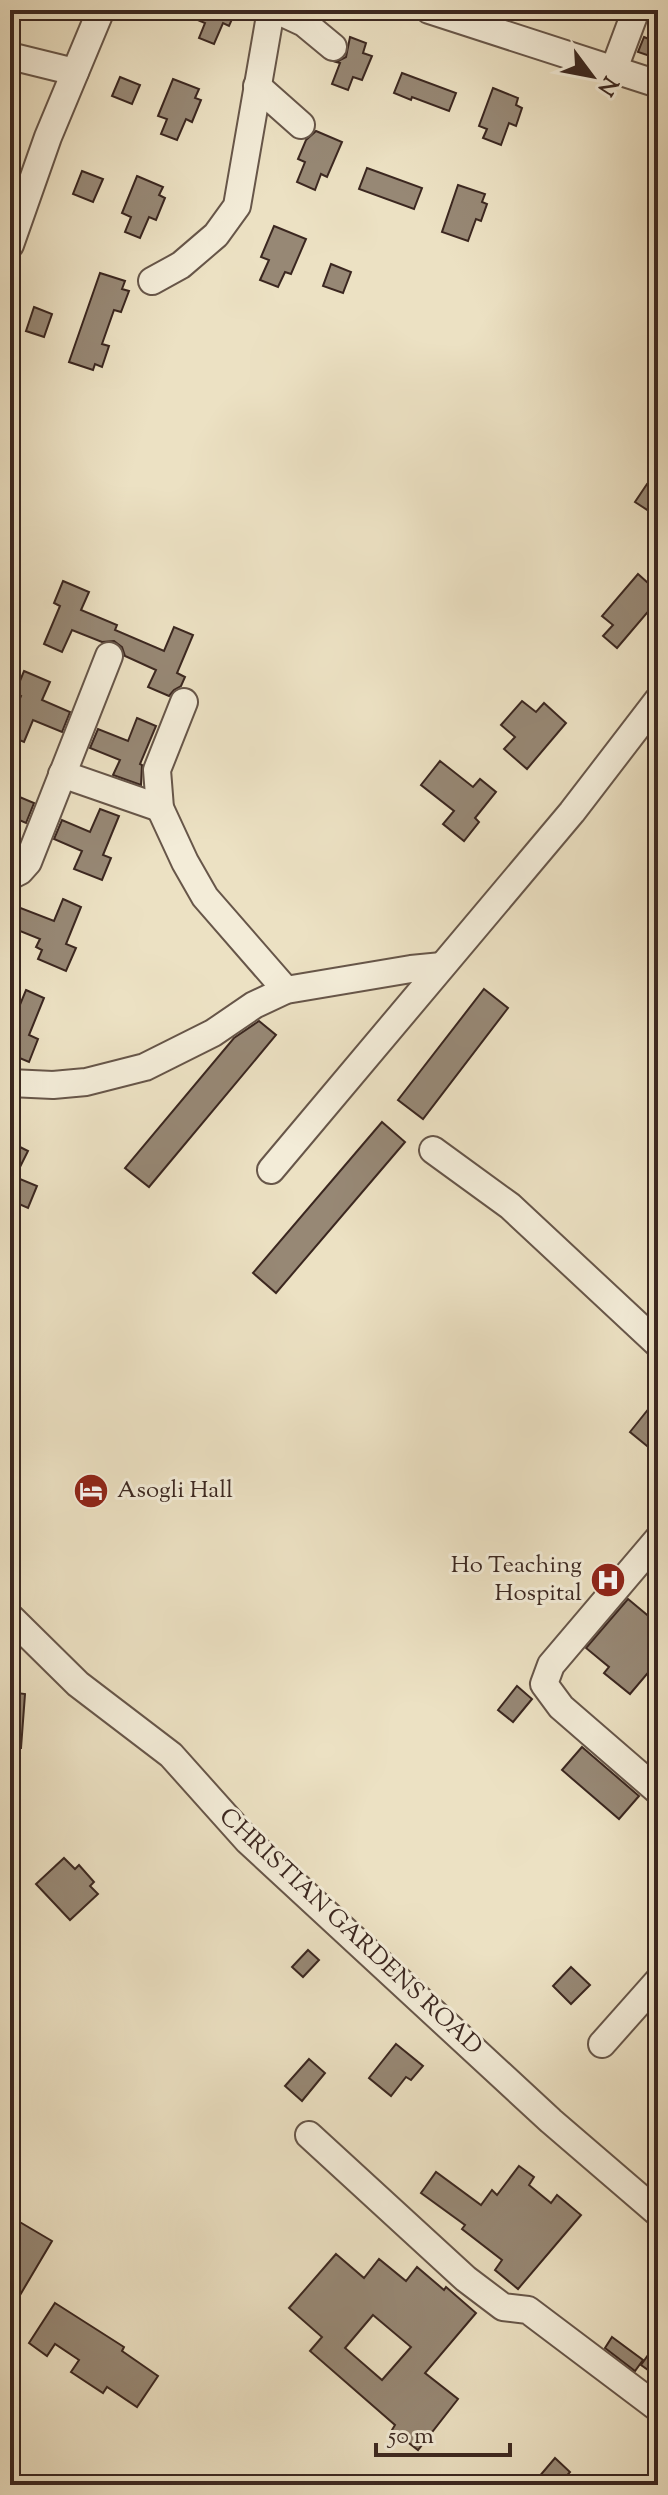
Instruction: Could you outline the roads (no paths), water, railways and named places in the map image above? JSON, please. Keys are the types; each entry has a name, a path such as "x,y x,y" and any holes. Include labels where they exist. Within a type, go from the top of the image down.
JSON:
{"street":[{"path":"10,245 48,137 101,10"},
{"path":"152,281 181,265 216,235 237,206 273,10 304,23 333,47"},
{"path":"429,10 658,84"},
{"path":"614,69 636,10"},
{"path":"10,56 75,72"},
{"path":"257,86 301,125"},
{"path":"10,876 28,862 109,656"},
{"path":"271,1170 572,812 658,700"},
{"path":"184,702 157,770 160,808 205,897 286,990"},
{"path":"62,774 160,808"},
{"path":"10,1083 53,1085 86,1082 145,1067 213,1033 254,1005 286,990 442,966"},
{"path":"433,1150 510,1206 658,1344"},
{"path":"658,1539 551,1665 544,1684 561,1707 658,1791"},
{"name":"CHRISTIAN GARDENS ROAD","path":"10,1617 78,1684 171,1755 248,1841 551,2121 658,2213"},
{"path":"602,2044 658,1981"},
{"path":"309,2135 466,2279 503,2307 528,2310 658,2408"}],"place":[{"name":"Asogli Hall","path":"91,1491"},
{"name":"Ho Teaching Hospital","path":"608,1580"}]}
